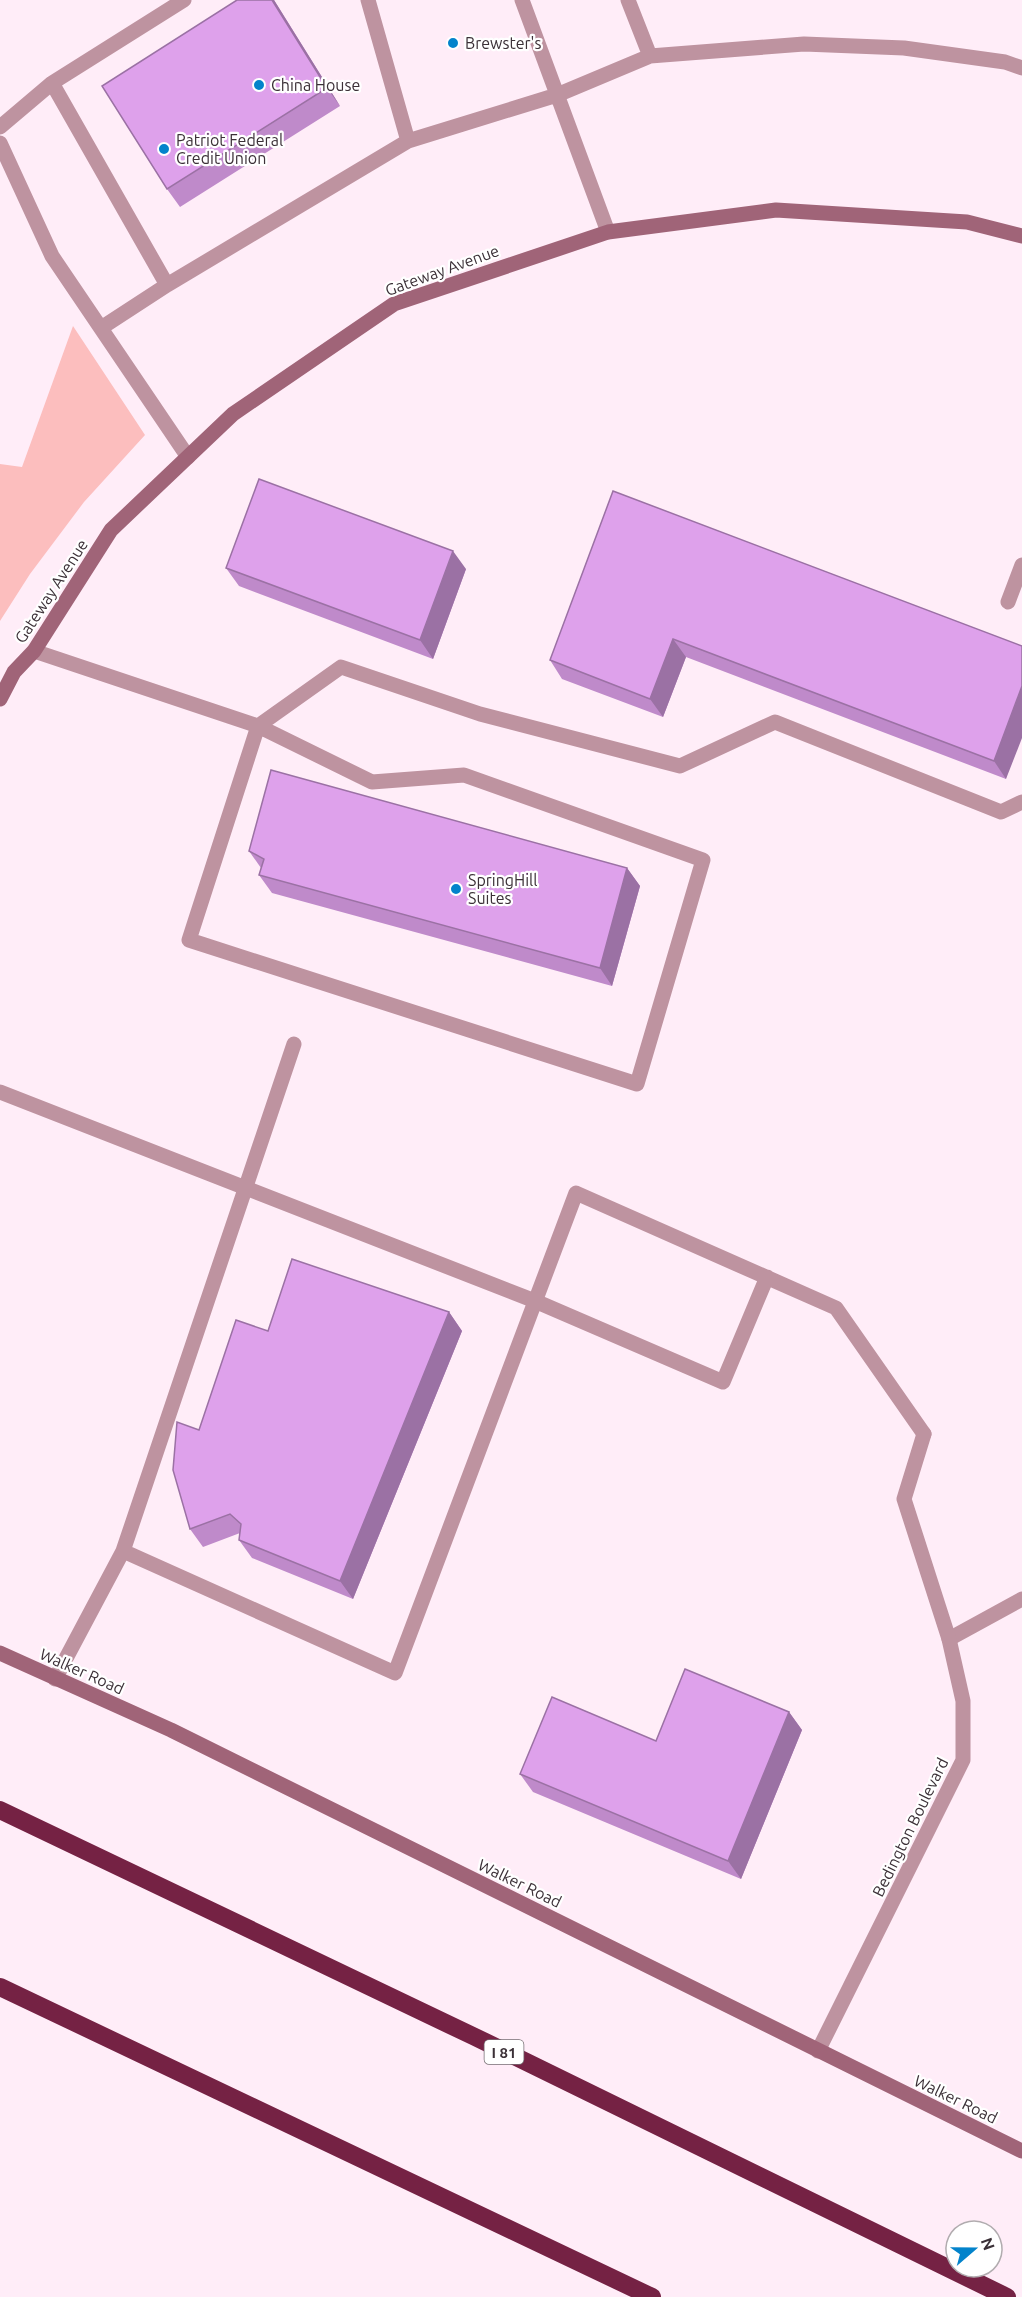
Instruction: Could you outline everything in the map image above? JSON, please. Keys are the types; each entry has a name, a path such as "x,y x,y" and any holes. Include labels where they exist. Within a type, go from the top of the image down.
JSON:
{"highway":[{"name":"I 81","path":"0,1810 473,2036 1007,2297"},
{"path":"0,1987 652,2297"}],"street":[{"path":"0,127 52,83 184,0"},
{"path":"368,0 408,141"},
{"path":"522,0 608,232"},
{"path":"628,0 650,56"},
{"path":"101,328 167,285 408,141 557,95 650,56 804,44 904,48 1005,62 1022,68"},
{"path":"52,83 167,285"},
{"path":"0,143 52,256 188,457"},
{"name":"Gateway Avenue","path":"0,699 14,672 34,651 111,530 233,414 394,304 608,232 776,210 967,222 1022,236"},
{"path":"1008,602 1022,565"},
{"path":"34,651 258,726 372,783 464,775 703,860 636,1084 189,940 258,726 341,667 480,714 680,766 775,722 1001,812 1022,802"},
{"path":"55,1679 123,1551 294,1044"},
{"path":"0,1092 535,1301 723,1382 767,1277 576,1193 535,1301 395,1673 123,1551"},
{"name":"Bedington Boulevard","path":"767,1277 836,1308 924,1434 904,1499 949,1639 963,1701 963,1760 818,2051"},
{"path":"949,1639 1022,1599"},
{"name":"Walker Road","path":"0,1653 171,1730 1022,2151"}],"shaded area":[{"path":"73,326 145,435 84,502 30,574 0,621 0,464 22,467"}],"building":[{"path":"237,0 272,0 327,88 167,189 102,86"},
{"path":"259,479 453,551 420,640 226,568"},
{"path":"613,491 1022,646 1022,686 994,761 673,639 650,699 550,660"},
{"name":"SpringHill Suites","path":"271,770 627,868 600,968 259,875 264,859 249,851"},
{"path":"292,1259 449,1312 340,1581 239,1540 241,1524 230,1514 190,1529 173,1470 177,1422 199,1430 236,1320 268,1331"},
{"path":"685,1669 789,1712 728,1861 520,1774 552,1697 656,1741"}],"place":[{"name":"Brewster's","path":"453,43"},
{"name":"China House","path":"259,85"},
{"name":"Patriot Federal Credit Union","path":"164,149"},
{"name":"SpringHill Suites","path":"456,889"}]}
